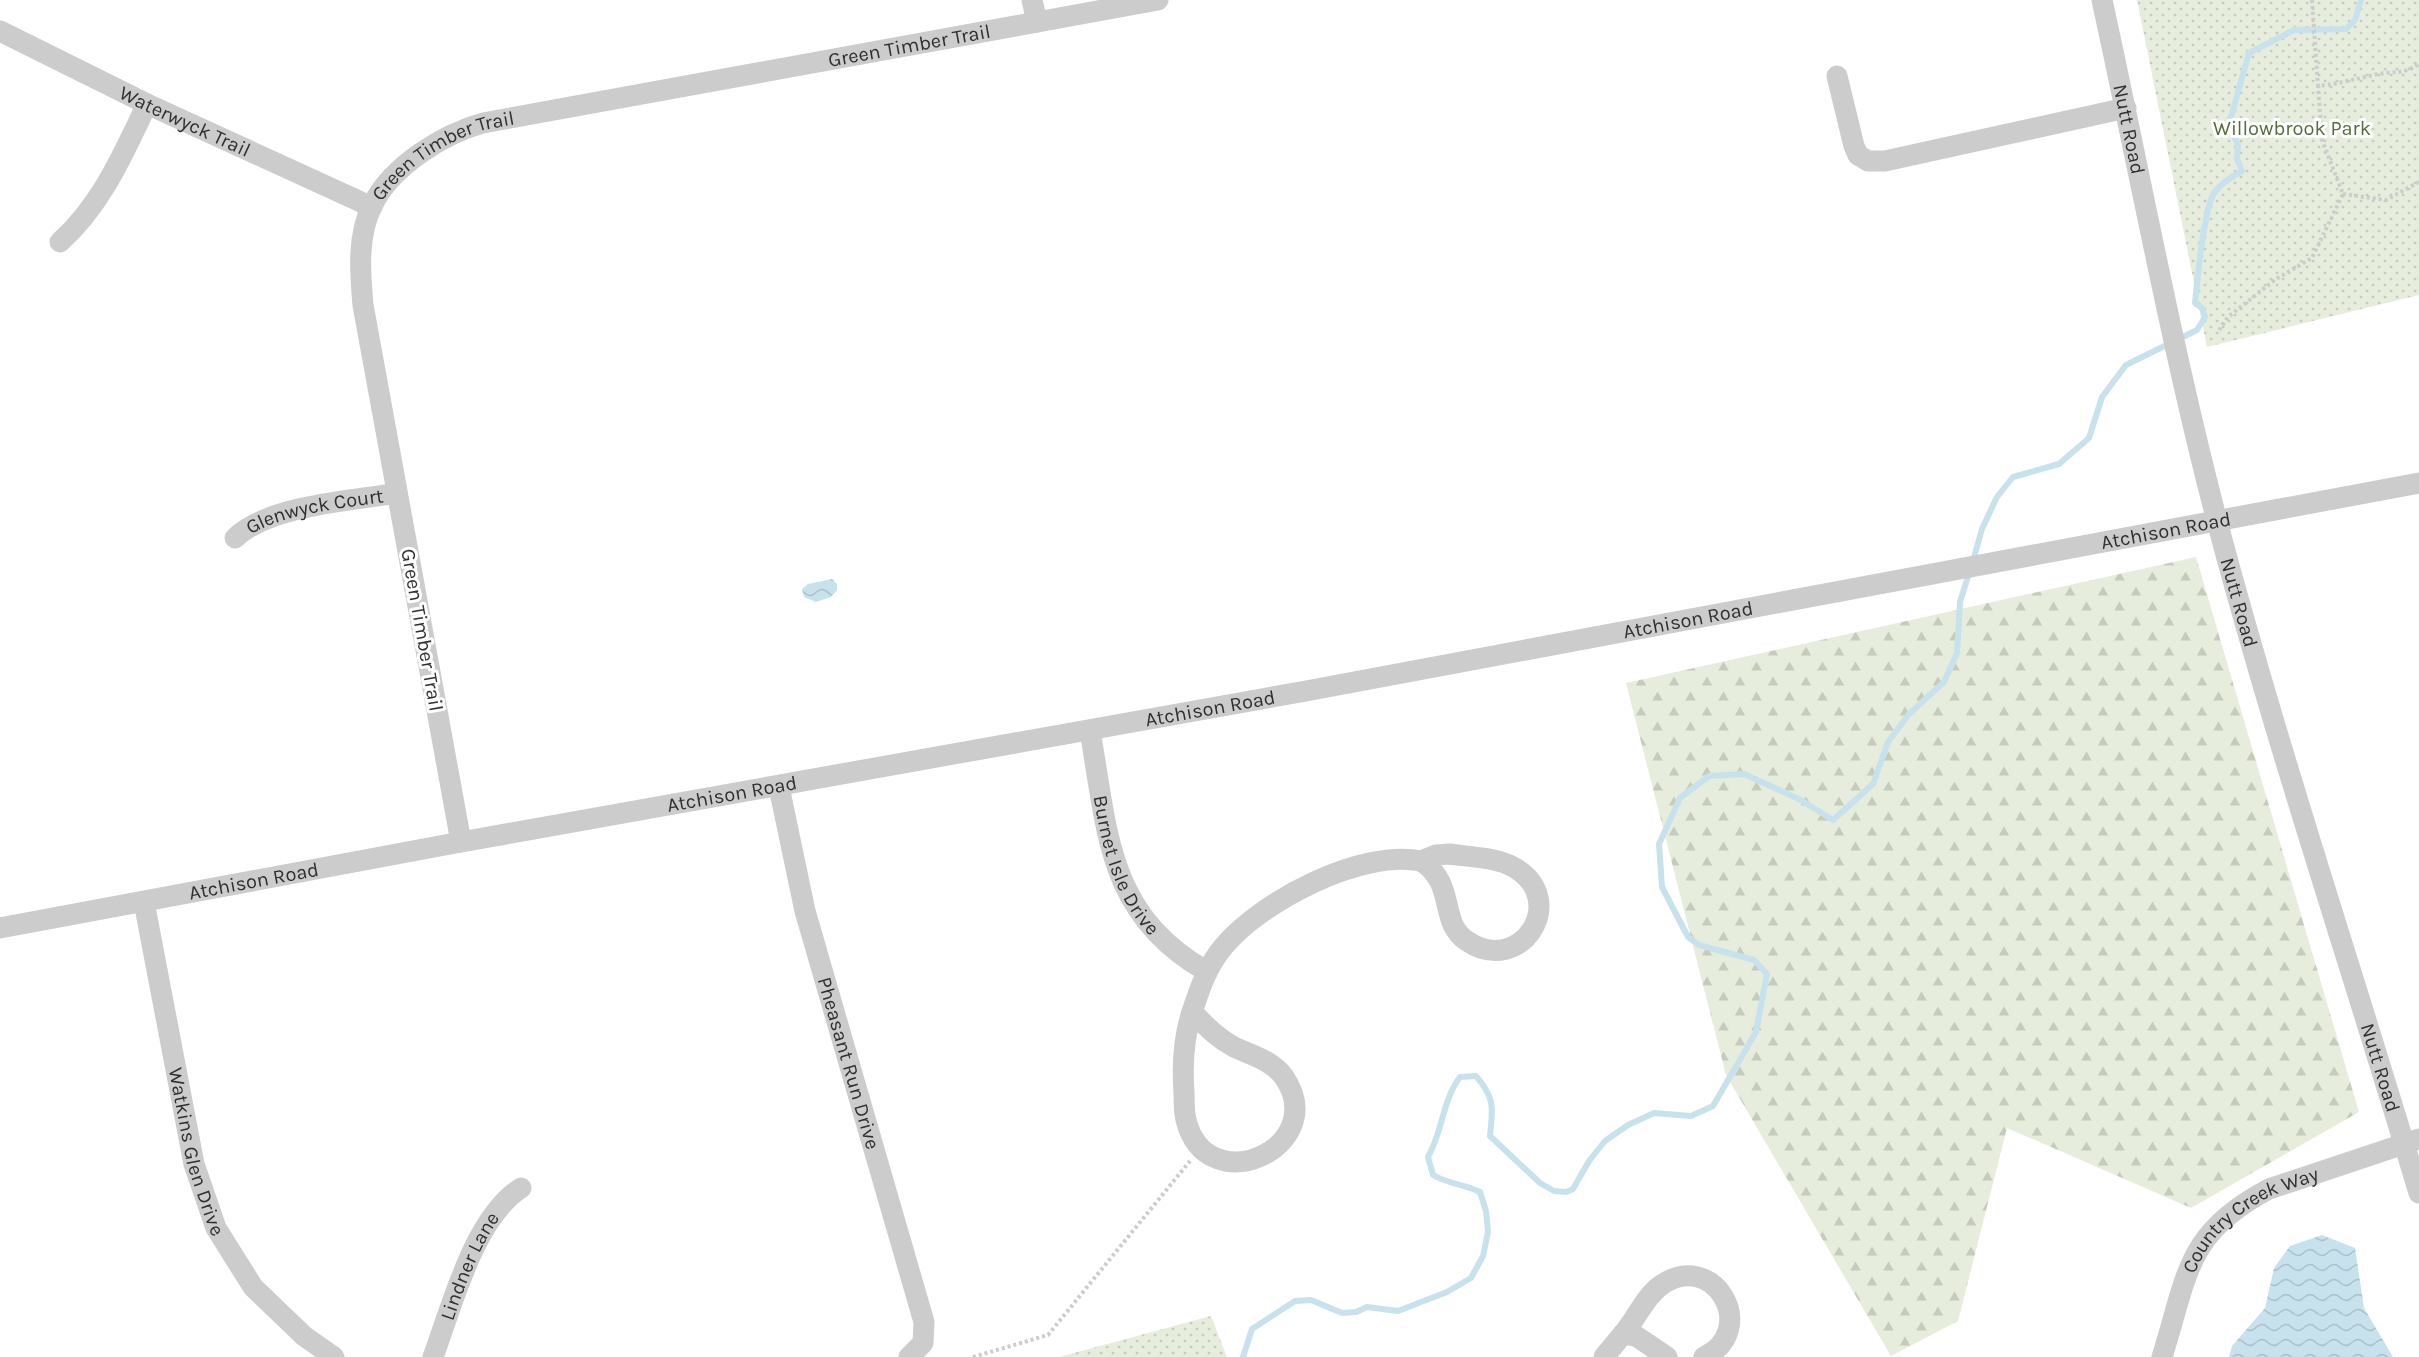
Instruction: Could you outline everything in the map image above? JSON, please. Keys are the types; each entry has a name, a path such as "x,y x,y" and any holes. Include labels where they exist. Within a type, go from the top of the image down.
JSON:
{"street":[{"path":"1032,0 1037,22"},
{"name":"Green Timber Trail","path":"461,842 360,281 362,244 372,207 395,176 425,149 451,134 483,123 1158,0"},
{"name":"Nutt Road","path":"2102,0 2165,298 2217,521 2250,640 2412,1142 2419,1193"},
{"name":"Waterwyck Trail","path":"0,31 147,104 372,207"},
{"path":"1837,76 1854,146 1858,155 1868,161 1917,156 2126,108"},
{"path":"60,242 92,210 147,104"},
{"name":"Atchison Road","path":"0,928 461,842 1089,731 2419,483"},
{"name":"Glenwyck Court","path":"235,538 258,521 397,493"},
{"name":"Burnet Isle Drive","path":"1089,731 1112,853 1122,885 1149,926 1175,951 1206,971"},
{"name":"Pheasant Run Drive","path":"779,787 806,911 924,1322 925,1337 914,1354 909,1357"},
{"path":"1192,1012 1211,1032 1275,1066 1292,1091 1292,1122 1286,1137 1274,1151 1262,1158 1247,1162 1232,1162 1213,1156 1192,1137 1185,1120 1182,1070 1185,1033 1192,1012 1206,971 1224,946 1258,916 1332,874 1370,862 1407,858 1421,861 1432,868 1445,892 1451,920 1466,940 1478,947 1496,950 1512,947 1532,934 1539,911 1536,892 1530,881 1517,868 1506,863 1449,854 1421,861"},
{"name":"Watkins Glen Drive","path":"144,902 194,1164 216,1227 253,1287 304,1336 334,1357"},
{"name":"Country Creek Way","path":"2162,1357 2189,1263 2216,1224 2247,1200 2269,1189 2412,1142"},
{"name":"Lindner Lane","path":"433,1357 473,1252 489,1219 501,1204 521,1188"},
{"path":"1604,1357 1657,1288 1668,1281 1697,1276 1708,1281 1723,1294 1730,1317 1724,1337 1716,1349 1704,1357"},
{"path":"1623,1334 1636,1336 1667,1357"}],"path":[{"path":"2219,330 2228,317 2276,279 2312,258 2343,194 2322,141 2312,0"},
{"path":"2318,86 2348,82 2376,74 2406,73 2419,64"},
{"path":"2343,194 2386,200 2419,182"},
{"path":"973,1357 1048,1335 1201,1147"}],"green space":[{"name":"Willowbrook Park","path":"2137,0 2419,0 2419,295 2207,347"},
{"path":"2196,557 2359,1112 2191,1208 2007,1128 1958,1321 1891,1356 1726,1075 1626,683"},
{"path":"1211,1316 1227,1357 1059,1357"}],"water":[{"path":"832,579 837,584 837,590 831,597 816,602 804,597 802,589 808,584"},
{"path":"2322,1235 2355,1248 2364,1308 2393,1357 2229,1357 2232,1346 2265,1308 2274,1268 2290,1246"}],"waterway":[{"path":"1973,561 1982,529 1997,497 2013,477 2059,464 2089,438 2102,397 2126,365 2197,330 2205,317 2202,308 2195,303 2204,231 2213,195 2222,184 2242,171 2237,159 2238,145 2229,124 2249,53 2294,30 2346,29 2355,20 2361,0"},
{"path":"1243,1357 1252,1329 1295,1301 1311,1300 1342,1313 1356,1312 1367,1307 1398,1311 1447,1292 1471,1278 1483,1256 1488,1232 1486,1211 1480,1192 1433,1175 1428,1157 1437,1137 1446,1106 1460,1077 1476,1076 1487,1091 1492,1110 1490,1136 1540,1183 1554,1191 1566,1192 1573,1189 1589,1161 1605,1141 1628,1125 1654,1113 1691,1116 1713,1106 1756,1032 1767,974 1754,960 1699,945 1688,937 1662,887 1659,844 1680,798 1709,776 1744,774 1799,799 1833,820 1873,784 1888,742 1909,714 1944,682 1957,653 1960,602 1970,570"}]}
